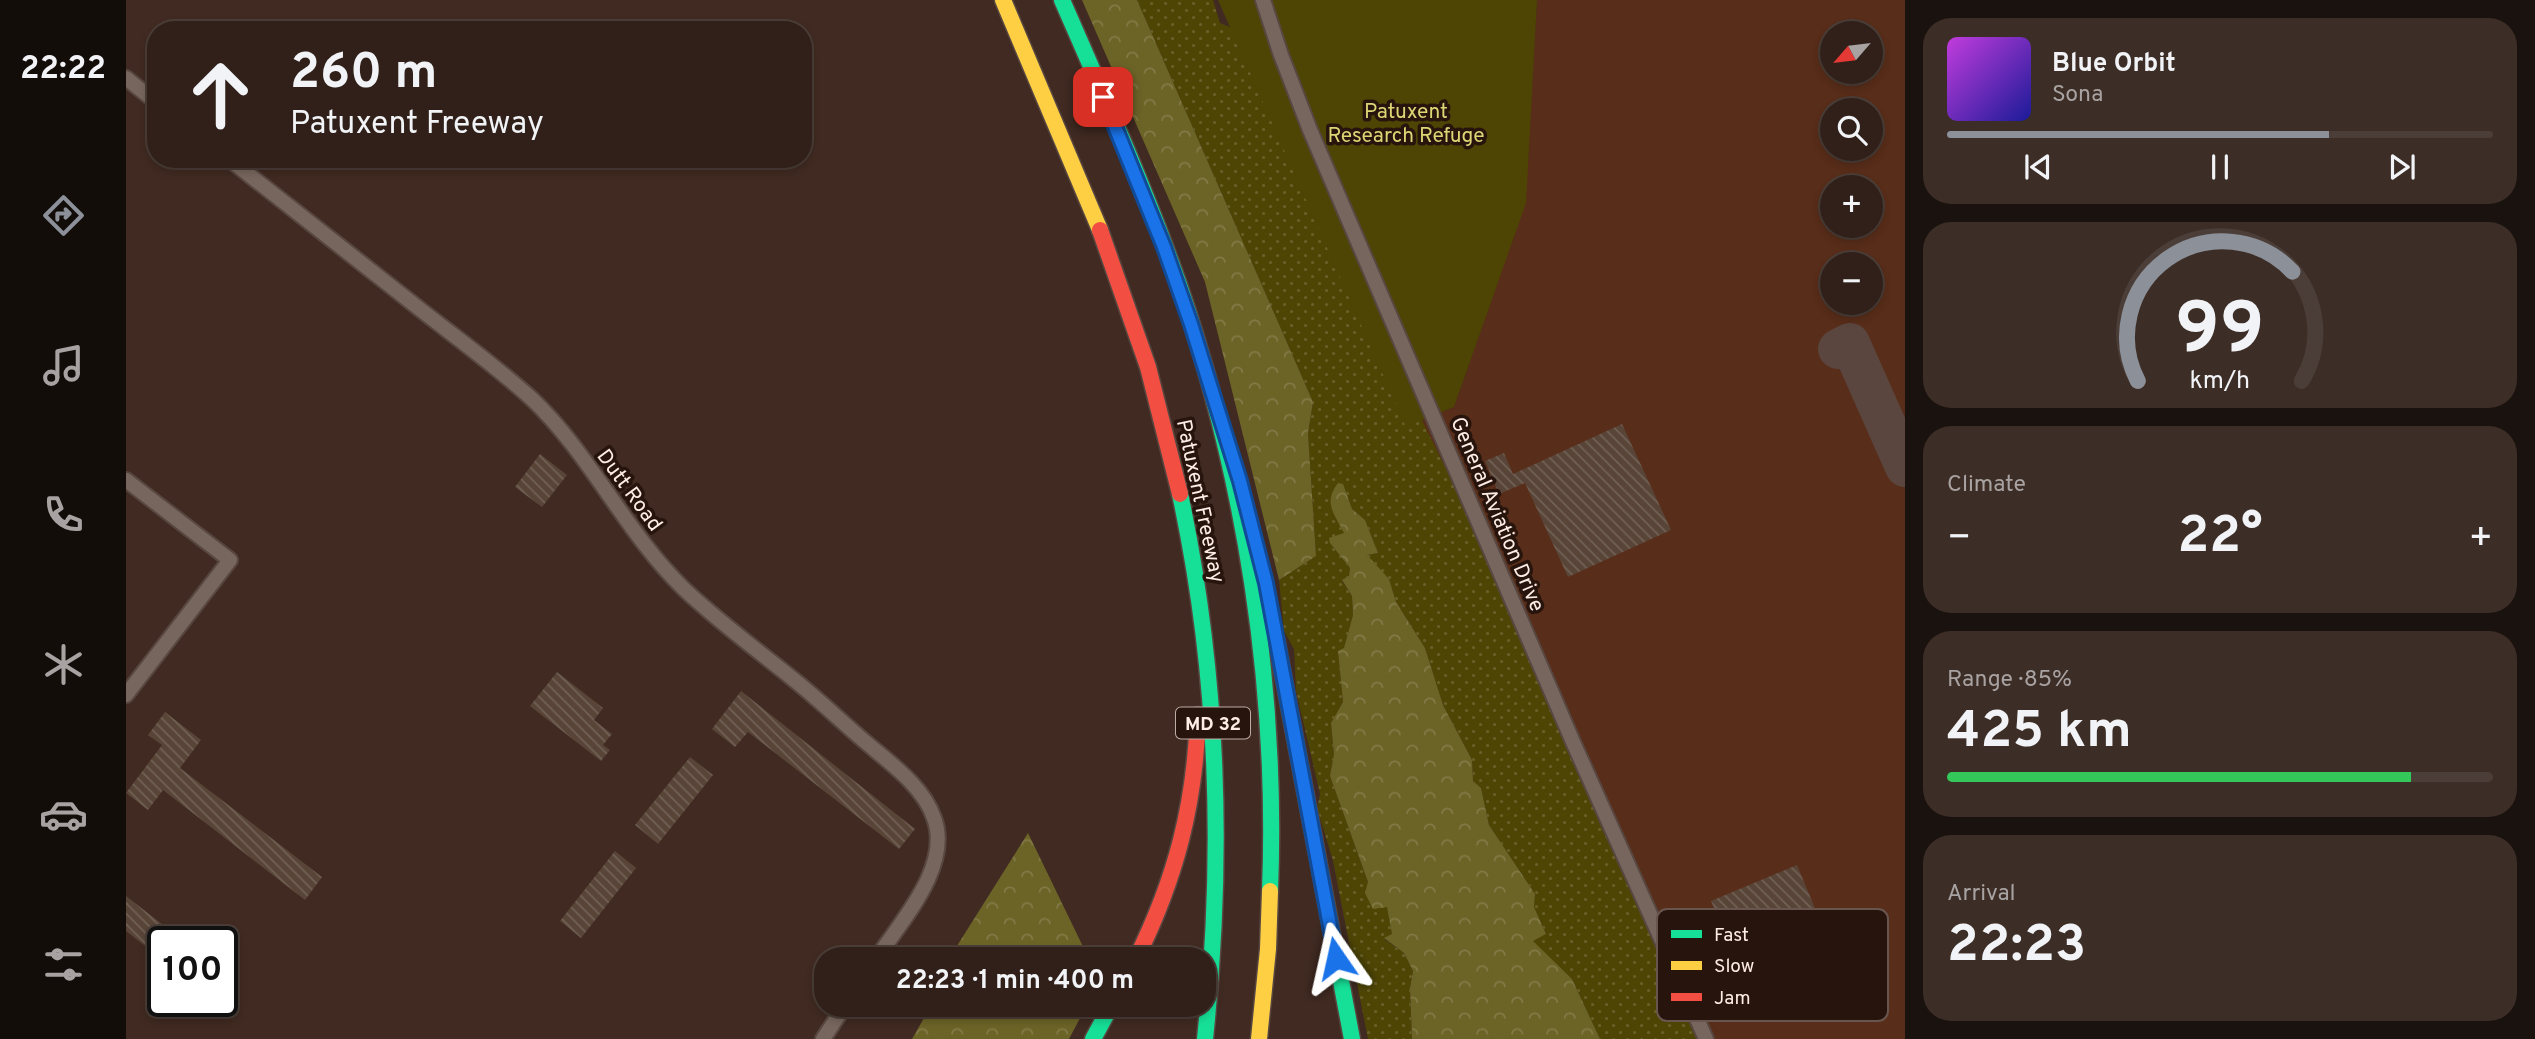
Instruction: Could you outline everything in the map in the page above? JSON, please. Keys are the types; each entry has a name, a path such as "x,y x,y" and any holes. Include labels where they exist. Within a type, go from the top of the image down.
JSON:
{"highway":[{"name":"Patuxent Freeway","path":"1003,0 1115,268 1141,343 1181,499 1199,593 1212,716 1217,832 1205,1039"},
{"name":"Patuxent Freeway","path":"1062,0 1164,247 1213,397 1234,483 1253,585 1269,748 1269,921 1259,1039"},
{"path":"1213,397 1240,481 1266,583 1352,1039"},
{"path":"1142,947 1175,872 1194,786 1198,736 1198,681 1191,620 1160,411"},
{"path":"1093,1039 1105,1017"}],"street":[{"name":"General Aviation Drive","path":"1263,0 1315,142 1573,742 1657,930"},
{"path":"126,78 147,95"},
{"name":"Dutt Road","path":"240,168 531,399 589,467 636,535 676,581 913,785 928,805 938,834 939,849 928,880 884,947"},
{"path":"126,480 230,560 126,695"},
{"path":"823,1039 837,1017"},
{"name":"General Aviation Drive","path":"1698,1021 1706,1039"}],"shaded area":[{"path":"1537,0 1905,0 1905,1039 1678,1039 1670,1021 1888,1021 1888,909 1657,909 1657,992 1406,427 1454,407 1525,203"}],"green space":[{"path":"1082,0 1137,0 1313,402 1308,433 1316,556 1279,580 1205,282"},
{"path":"1137,0 1213,0 1220,23 1273,45 1289,152 1454,485 1657,946 1657,1021 1690,1021 1698,1039 1600,1039 1572,979 1532,941 1546,934 1534,907 1535,894 1489,825 1481,788 1473,781 1472,760 1443,705 1425,648 1396,602 1389,579 1366,555 1378,553 1365,520 1352,509 1343,485 1344,533 1330,543 1350,568 1349,576 1342,581 1352,596 1353,615 1344,649 1338,651 1343,702 1331,723 1334,754 1330,776 1368,882 1387,906 1392,934 1384,939 1404,953 1413,971 1410,988 1412,1039 1368,1039 1333,861 1317,808 1320,794 1296,691 1294,649 1284,631 1279,580 1316,556 1308,433 1313,402"},
{"name":"Patuxent Research Refuge","path":"1218,0 1537,0 1526,203 1454,407 1406,427"},
{"path":"1338,483 1343,484 1352,509 1365,520 1378,553 1367,555 1389,579 1396,602 1425,648 1443,705 1472,760 1473,781 1481,788 1489,825 1535,894 1534,907 1546,934 1533,941 1572,979 1600,1039 1412,1039 1410,988 1413,971 1404,953 1384,938 1392,934 1387,907 1373,909 1365,893 1368,882 1330,776 1334,754 1331,723 1343,702 1338,651 1344,648 1353,615 1352,596 1342,580 1349,576 1350,568 1329,538 1344,533 1331,502"},
{"path":"1028,833 1083,947 956,947"},
{"path":"925,1017 1081,1017 1069,1039 912,1039"}],"building":[{"path":"1622,424 1671,530 1568,577 1525,483 1499,494 1485,461 1504,453 1513,474"},
{"path":"540,454 567,475 542,507 515,487"},
{"path":"557,672 603,708 594,720 612,734 603,745 610,750 601,761 530,706"},
{"path":"741,691 915,829 899,849 748,732 735,747 712,729"},
{"path":"165,712 201,740 180,768 322,877 305,900 163,790 148,810 126,793 162,745 148,735"},
{"path":"690,757 713,775 658,844 635,825"},
{"path":"615,851 636,868 581,938 560,921"},
{"path":"1797,865 1815,909 1714,909 1711,901"},
{"path":"126,896 164,926 147,926 147,947 126,931"}],"taxiway":[{"path":"1838,349 1850,343 1905,467"}],"traffic: fast":[{"path":"1062,0 1166,249 1202,358 1222,432 1239,508 1262,660 1271,814 1270,891"},
{"path":"1180,494 1203,630 1214,766 1215,902 1205,1039"},
{"path":"1276,638 1352,1039"},
{"path":"1093,1039 1105,1017"}],"traffic: slow":[{"path":"1003,0 1100,230"},
{"path":"1259,1039 1268,949 1270,891"}],"traffic: jam":[{"path":"1100,230 1148,367 1180,494"},
{"path":"1142,947 1162,899 1181,840 1193,780 1198,715"}],"route":[{"path":"1103,97 1164,247 1240,481 1266,583 1336,958"}]}
